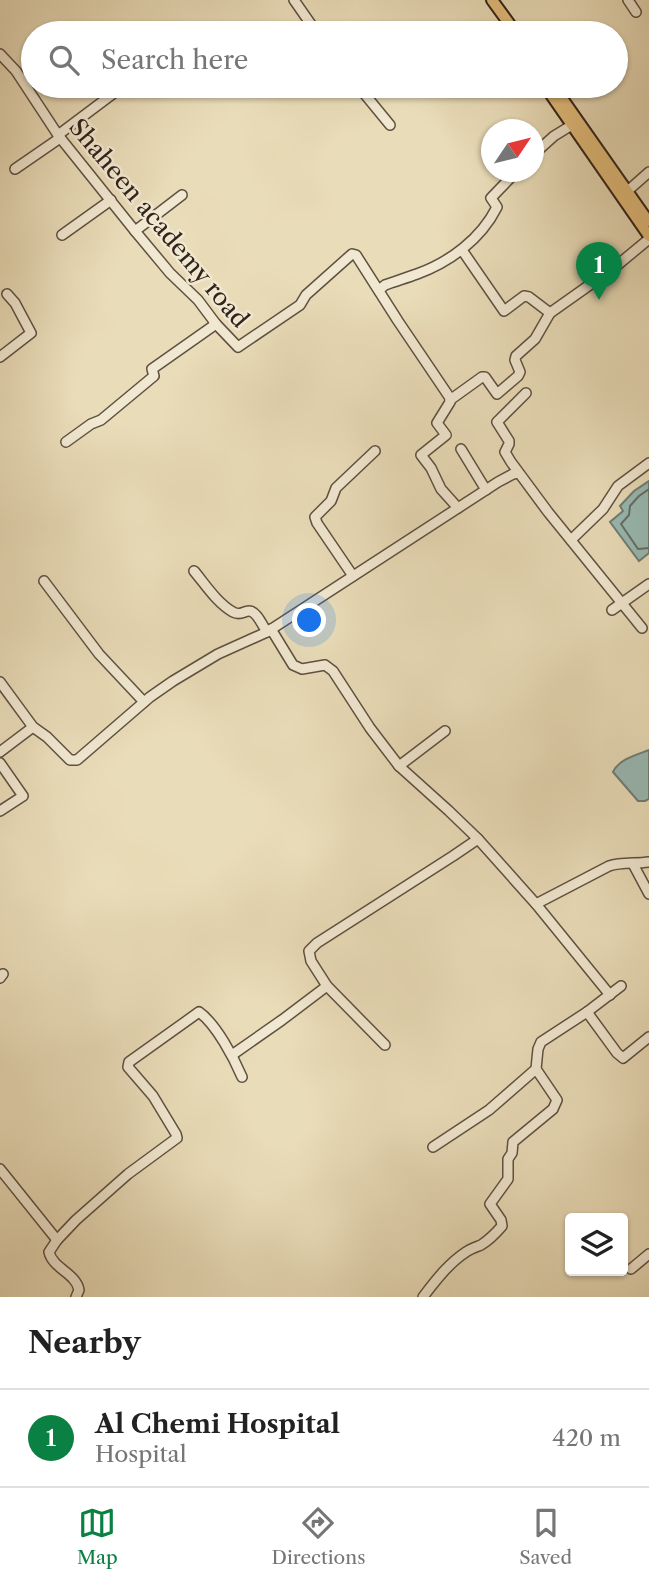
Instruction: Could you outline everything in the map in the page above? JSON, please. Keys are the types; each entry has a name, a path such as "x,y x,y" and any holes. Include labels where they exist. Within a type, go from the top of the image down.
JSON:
{"main road":[{"path":"485,0 500,21"},
{"path":"492,0 507,21"},
{"path":"553,98 649,223"},
{"path":"561,98 625,193 649,237"}],"street":[{"path":"294,0 309,21"},
{"path":"628,0 636,12"},
{"name":"Shaheen academy road","path":"0,54 21,79"},
{"name":"Shaheen academy road","path":"34,98 59,137 135,231 238,347 300,306 306,295 356,254 450,400"},
{"path":"15,169 108,98"},
{"path":"368,98 390,125"},
{"path":"544,145 572,125"},
{"path":"625,193 649,172"},
{"path":"379,290 385,285 434,267 462,250 493,216 497,207 491,198 506,182"},
{"path":"135,231 182,194"},
{"path":"62,235 111,200"},
{"path":"457,508 441,489 421,455 446,435 438,425 438,420 450,400 482,377 485,377 497,394 518,376 520,372 516,356 534,339 550,313 615,267 649,237"},
{"path":"462,250 504,311 524,296 550,313"},
{"path":"0,357 31,332 7,294"},
{"path":"66,442 101,420 154,376 152,369 216,324"},
{"path":"526,393 497,422 509,441 505,452 518,473 642,628"},
{"path":"461,449 486,489"},
{"path":"353,576 315,517 331,501 336,488 375,451"},
{"path":"571,540 603,509 618,486 649,463"},
{"path":"0,682 33,727 74,761 173,681 218,654 269,631 486,489 518,473"},
{"path":"194,571 222,603 234,612 254,613 293,665 302,669 326,664 333,671 370,728 399,766 478,839 536,904 610,995"},
{"path":"44,581 100,654 144,702"},
{"path":"612,610 649,584"},
{"path":"0,752 33,727"},
{"path":"399,766 444,731"},
{"path":"0,763 23,796 0,811"},
{"path":"385,1045 327,986 311,961 311,948 478,839"},
{"path":"536,904 609,866 649,862"},
{"path":"633,864 649,894"},
{"path":"232,1055 327,986"},
{"path":"423,1297 457,1259 494,1236 502,1226 501,1220 489,1204 509,1179 508,1159 512,1153 513,1142 553,1110 557,1100 536,1069 541,1042 621,986"},
{"path":"76,1297 79,1290 76,1281 51,1259 48,1252 76,1220 128,1174 177,1138 153,1096 128,1067 129,1062 199,1012 232,1055 242,1077"},
{"path":"587,1012 623,1058 649,1037"},
{"path":"433,1147 489,1110 536,1069"},
{"path":"0,1169 57,1240"},
{"path":"632,1269 649,1254"}],"water":[{"path":"649,481 649,553 639,561 610,522 623,511 620,506 634,491"},
{"path":"649,750 649,799 638,801 613,772 624,761"}],"place":[{"name":"Al Chemi Hospital","path":"599,300"}]}
